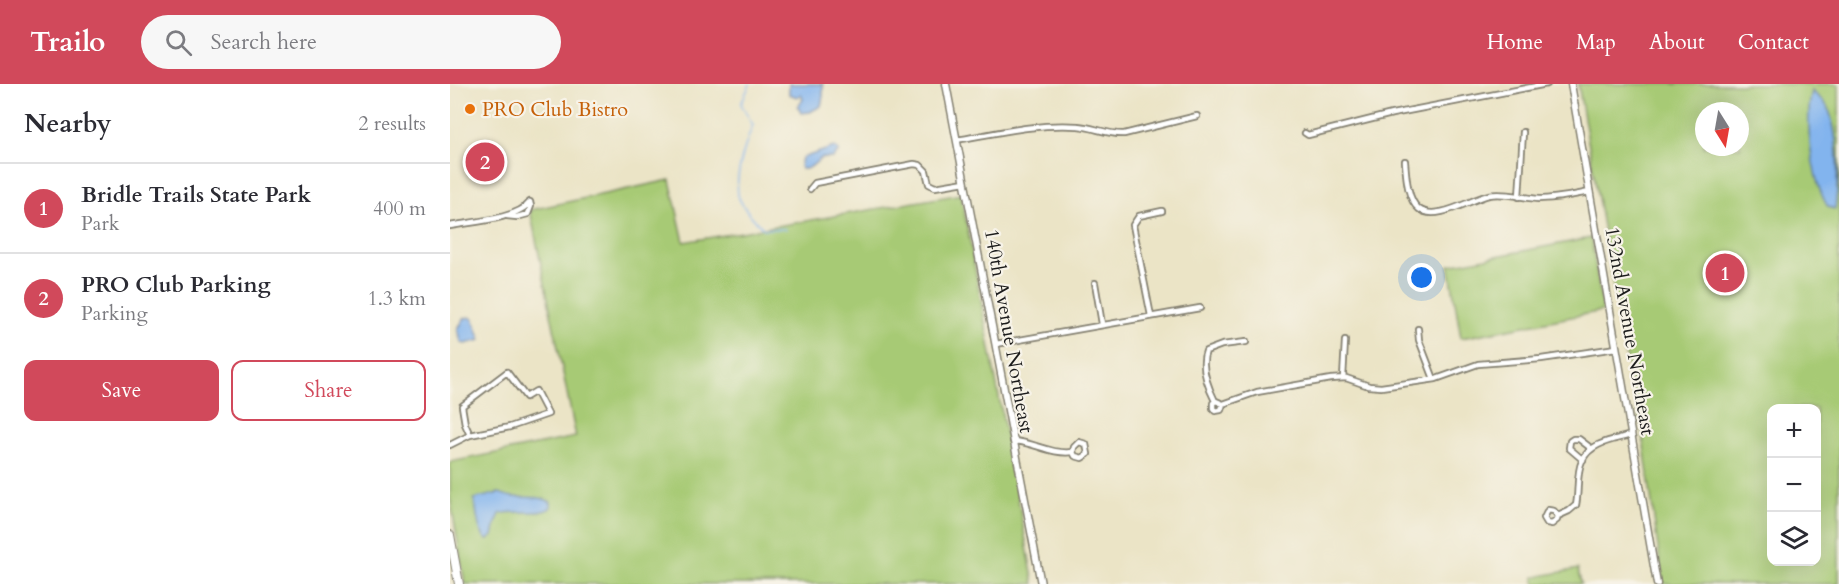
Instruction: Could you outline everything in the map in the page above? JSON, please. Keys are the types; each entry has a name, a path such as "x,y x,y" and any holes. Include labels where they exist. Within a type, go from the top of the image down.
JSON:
{"main road":[{"path":"450,535 459,584"}],"street":[{"name":"140th Avenue Northeast","path":"946,84 1041,584"},
{"path":"1305,133 1308,135 1392,114 1547,84"},
{"name":"132nd Avenue Northeast","path":"1571,84 1657,584"},
{"path":"957,140 1038,126 1078,126 1116,134 1134,133 1197,116"},
{"path":"1519,197 1523,132"},
{"path":"1405,161 1414,204 1419,209 1433,213 1490,195 1501,194 1542,199 1590,192"},
{"path":"810,189 815,183 914,164 921,165 926,171 929,184 935,187 965,182"},
{"path":"450,226 504,216 522,210 530,202 528,214 517,217 504,216"},
{"path":"1151,316 1133,225 1139,216 1162,212"},
{"path":"1095,283 1102,324"},
{"path":"996,344 1200,308"},
{"path":"1418,329 1419,340 1434,379"},
{"path":"1343,378 1345,341"},
{"path":"1215,401 1208,386 1203,359 1206,351 1222,345 1246,342"},
{"path":"1223,404 1257,392 1343,378 1381,387 1434,379 1478,364 1562,357 1616,348"},
{"path":"450,445 470,435 510,427 548,414 536,391 526,397 507,372 462,406 465,424 470,435"},
{"path":"1215,401 1218,400 1223,404"},
{"path":"1215,401 1212,406 1215,411 1221,410 1223,404"},
{"path":"1558,516 1576,505 1581,462 1592,449 1605,441 1631,435"},
{"path":"1583,460 1569,448 1570,441 1579,439 1592,449"},
{"path":"1013,441 1034,444 1056,452 1073,452"}],"green space":[{"path":"1578,84 1839,84 1839,584 1663,584 1642,431 1624,346"},
{"path":"670,180 684,242 961,194 1034,584 465,584 450,497 450,462 576,437 530,210"},
{"path":"1591,238 1603,311 1461,338 1449,265"},
{"path":"1578,569 1581,584 1535,584 1534,577"}],"water":[{"path":"789,84 823,84 821,106 810,112 801,113 798,107 803,99 801,95 797,97 789,94"},
{"path":"1812,91 1827,105 1832,118 1837,171 1835,209 1828,207 1822,196 1814,167 1809,134"},
{"path":"834,147 839,151 833,158 822,158 810,167 801,169 802,158"},
{"path":"465,318 473,319 481,340 465,344 461,342 458,329"},
{"path":"499,493 511,497 542,498 551,502 551,507 535,512 500,514 493,536 487,540 479,526 474,499"}],"waterway":[{"path":"750,84 741,104 753,125 739,169 738,195 745,209 764,229 786,229"}],"place":[{"name":"PRO Club Bistro","path":"470,109"},
{"name":"PRO Club Parking","path":"485,162"},
{"name":"Bridle Trails State Park","path":"1725,273"}]}
